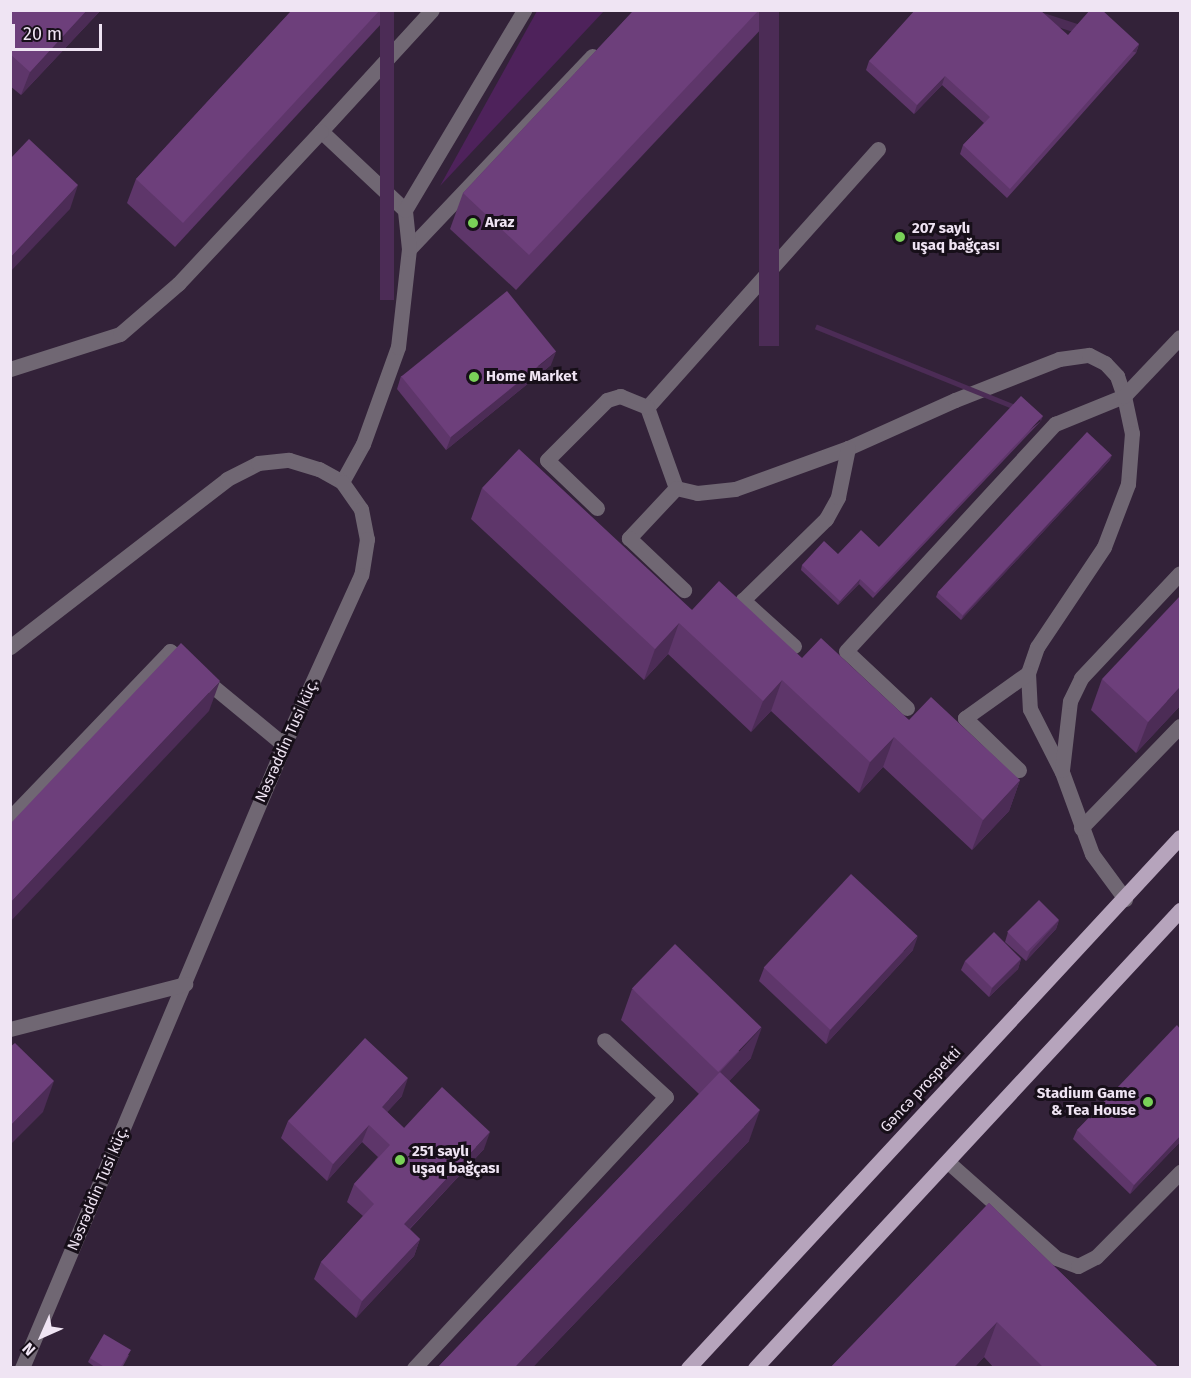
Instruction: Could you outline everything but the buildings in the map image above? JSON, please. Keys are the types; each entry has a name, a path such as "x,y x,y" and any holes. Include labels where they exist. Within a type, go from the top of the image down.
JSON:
{"main road":[{"name":"Gəncə prospekti","path":"688,1368 1180,837"},
{"path":"755,1368 1180,910"}],"street":[{"path":"10,369 120,334 178,284 432,10"},
{"path":"342,482 363,444 398,347 409,249 405,210 524,10"},
{"path":"409,249 604,43"},
{"path":"321,131 405,210"},
{"path":"647,407 878,149"},
{"path":"907,708 846,651 1055,424 1124,396 1180,337"},
{"path":"676,488 697,493 735,489 848,448 956,400 1059,359 1089,355 1105,363 1117,376 1132,433 1128,484 1104,547 1037,647 1028,673 1030,709 1062,772 1092,854 1125,898"},
{"path":"597,508 547,460 607,400 620,396 647,407 676,488"},
{"path":"794,646 743,600 825,519 838,497 848,448"},
{"name":"Nəsrəddin Tusi küç.","path":"10,647 227,479 258,463 289,460 319,469 342,482 361,509 367,539 361,575 284,745 22,1368"},
{"path":"676,488 629,538 684,590"},
{"path":"1062,772 1070,701 1081,678 1180,573"},
{"path":"10,818 170,651 284,745"},
{"path":"1019,770 965,718 1028,673"},
{"path":"1081,828 1180,726"},
{"path":"10,1029 185,984"},
{"path":"414,1368 666,1097 604,1040"},
{"path":"948,1162 1056,1258 1078,1266 1096,1257 1180,1172"}],"shaded area":[{"path":"537,11 604,11 440,186"}],"place":[{"name":"Araz","path":"473,223"},
{"name":"207 saylı uşaq bağçası","path":"900,237"},
{"name":"Home Market","path":"474,377"},
{"name":"Stadium Game & Tea House","path":"1148,1102"},
{"name":"251 saylı uşaq bağçası","path":"400,1160"}]}
